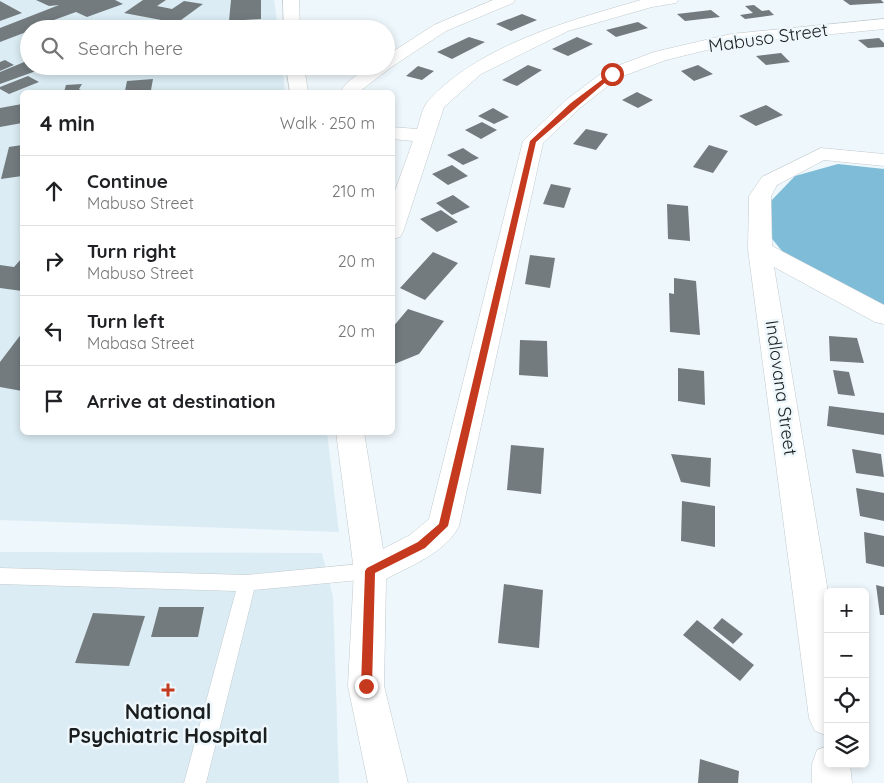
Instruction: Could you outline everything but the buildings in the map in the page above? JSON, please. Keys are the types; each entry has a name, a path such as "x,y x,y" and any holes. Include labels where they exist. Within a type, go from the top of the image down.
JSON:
{"street":[{"path":"291,0 292,20"},
{"path":"395,58 440,28 507,0"},
{"path":"395,223 435,105 475,70 562,28 651,2 670,0"},
{"name":"Mabuso Street","path":"370,571 421,545 443,526 533,141 573,104 612,74 660,56 731,39 884,24"},
{"path":"296,75 299,90"},
{"path":"351,90 370,75"},
{"path":"395,133 425,136"},
{"name":"Indlovana Street","path":"824,681 760,249 760,196 769,181 821,154 884,160"},
{"path":"760,249 884,316"},
{"path":"350,435 370,571 366,686 388,783"},
{"path":"831,768 832,783"}],"lane":[{"path":"0,576 247,583 370,571"},
{"path":"195,783 247,583"}],"shaded area":[{"path":"0,0 274,0 277,20 20,20 20,75 283,75 285,90 20,90 20,435 327,435 339,532 0,520"},
{"path":"838,164 884,169 884,313 795,267 769,235 770,202 795,176"},
{"name":"National Psychiatric Hospital","path":"0,552 322,553 333,597 339,783 0,783"}],"place":[{"name":"National Psychiatric Hospital","path":"168,690"}],"route":[{"path":"366,686 370,571 421,545 443,526 533,141 573,104 612,74"}]}
